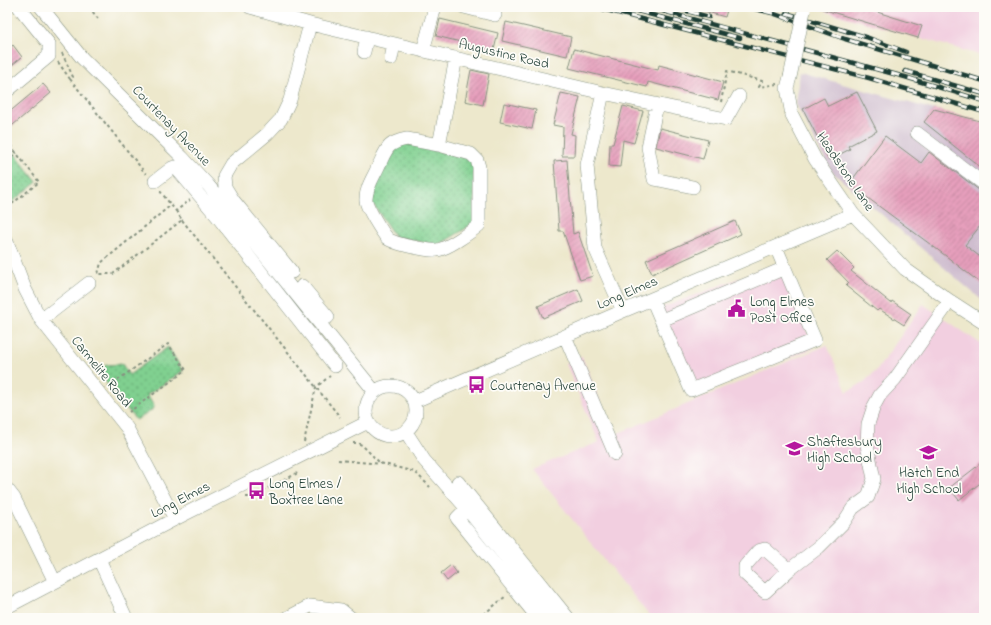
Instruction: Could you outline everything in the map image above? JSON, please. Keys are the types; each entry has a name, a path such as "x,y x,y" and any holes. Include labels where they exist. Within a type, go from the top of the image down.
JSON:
{"street":[{"path":"7,90 49,56 53,49 19,7"},
{"name":"Courtenay Avenue","path":"41,7 82,58 182,157 225,208 284,268 375,392"},
{"name":"Augustine Road","path":"250,7 310,24 423,51 603,93 726,119 739,96"},
{"path":"423,51 435,7"},
{"path":"464,7 495,15"},
{"name":"Headstone Lane","path":"804,9 785,80 792,115 815,159 853,214 905,269 984,324"},
{"path":"225,208 224,176 231,164 267,134 281,119 290,100 310,24"},
{"path":"364,52 367,37"},
{"path":"391,59 394,44"},
{"path":"439,145 456,58"},
{"path":"603,93 587,165 587,173 595,248 624,311"},
{"path":"657,105 648,147 654,179 693,187"},
{"path":"917,133 984,184"},
{"path":"407,140 439,145 471,154 477,160 479,166 479,225 442,249 430,250 394,242 388,238 369,210 366,200 368,188 388,146 397,141 407,140"},
{"path":"153,181 175,167 198,194 225,208 333,370"},
{"name":"Long Elmes","path":"415,401 853,214"},
{"name":"Carmelite Road","path":"7,242 25,289 41,320 127,428 176,519"},
{"path":"652,299 691,390 815,340 776,247"},
{"path":"662,320 785,268"},
{"path":"41,320 89,283"},
{"path":"302,286 308,301"},
{"path":"789,570 819,547 844,522 853,508 868,496 874,479 867,445 868,424 874,406 880,395 895,379 950,301"},
{"path":"309,333 324,321"},
{"path":"565,336 615,454"},
{"path":"386,386 395,386 410,394 415,401 417,409 416,418 412,426 406,432 399,436 391,437 383,435 376,431 368,422 366,416 367,406 375,392 386,386"},
{"name":"Long Elmes","path":"7,606 368,422"},
{"path":"406,432 424,460 470,505 568,618"},
{"path":"458,482 470,505 546,616"},
{"path":"7,489 14,498 55,582"},
{"path":"470,505 457,518 515,589 546,616"},
{"path":"99,558 126,618"},
{"path":"287,618 310,606 341,610 351,618"}],"path":[{"path":"89,7 100,20"},
{"path":"53,49 70,79 340,417"},
{"path":"53,49 73,77 70,79"},
{"path":"764,86 785,80"},
{"path":"7,141 39,182 7,208"},
{"path":"7,161 17,153"},
{"path":"176,211 198,194"},
{"path":"170,205 101,262 98,274 113,274 182,220"},
{"path":"100,393 168,344 186,370 120,418"},
{"path":"308,452 304,443 316,387 333,370"},
{"path":"349,444 357,443 384,464"},
{"path":"338,460 384,464 415,472 428,485"},
{"path":"479,618 515,589"}],"shaded area":[{"path":"828,7 984,7 984,56 827,12"},
{"path":"800,72 984,124 984,302 831,171 796,104"},
{"path":"778,263 814,348 690,397 656,310"},
{"path":"923,304 984,346 984,618 651,618 532,469 599,442 566,364 582,357 614,435 827,345 847,392 864,382 877,370"}],"green space":[{"path":"399,142 473,159 476,222 439,245 395,237 369,198"},
{"path":"7,144 37,182 7,206"},
{"path":"168,347 183,371 147,395 154,406 151,411 136,420 98,372 106,365 122,364 129,375"}],"building":[{"path":"701,7 728,7 725,17 700,10"},
{"path":"822,7 861,7 922,26 918,38 822,9"},
{"path":"440,19 498,33 494,50 436,36"},
{"path":"506,22 571,37 567,56 502,41"},
{"path":"13,45 22,57 7,69 7,50"},
{"path":"574,49 658,70 659,65 723,82 718,100 648,82 647,87 569,68"},
{"path":"471,70 489,74 483,105 465,101"},
{"path":"43,84 51,93 7,130 7,114"},
{"path":"857,92 877,131 848,146 850,149 829,160 803,109 824,98 828,106"},
{"path":"561,93 580,97 571,134 575,135 574,156 562,156 563,127 553,125"},
{"path":"504,103 536,110 532,129 500,122"},
{"path":"623,106 643,111 634,143 623,140 620,167 609,166 610,144 613,144"},
{"path":"934,109 984,122 984,170 924,122"},
{"path":"660,128 708,140 703,159 656,147"},
{"path":"885,136 921,163 929,152 979,190 984,192 984,221 965,245 984,260 984,286 849,184"},
{"path":"567,160 573,234 578,232 593,276 580,280 563,231 559,231 554,161"},
{"path":"735,221 741,234 652,274 646,260"},
{"path":"837,251 854,268 851,271 891,303 892,301 911,314 904,325 879,309 877,311 846,286 849,283 827,260"},
{"path":"578,289 583,301 543,318 538,306"},
{"path":"984,461 984,480 959,500 949,488"},
{"path":"451,565 457,573 447,581 441,573"}],"railway":[{"path":"595,7 869,78 984,112"},
{"path":"622,7 740,38"},
{"path":"648,7 905,77 984,101"},
{"path":"672,7 709,17"},
{"path":"747,7 772,13 845,39 984,81"},
{"path":"786,13 866,37 906,52"},
{"path":"905,71 984,94"}],"place":[{"name":"Long Elmes Post Office","path":"737,309"},
{"name":"Courtenay Avenue","path":"477,385"},
{"name":"Shaftesbury High School","path":"794,449"},
{"name":"Hatch End High School","path":"929,452"},
{"name":"Long Elmes / Boxtree Lane","path":"256,491"}]}
